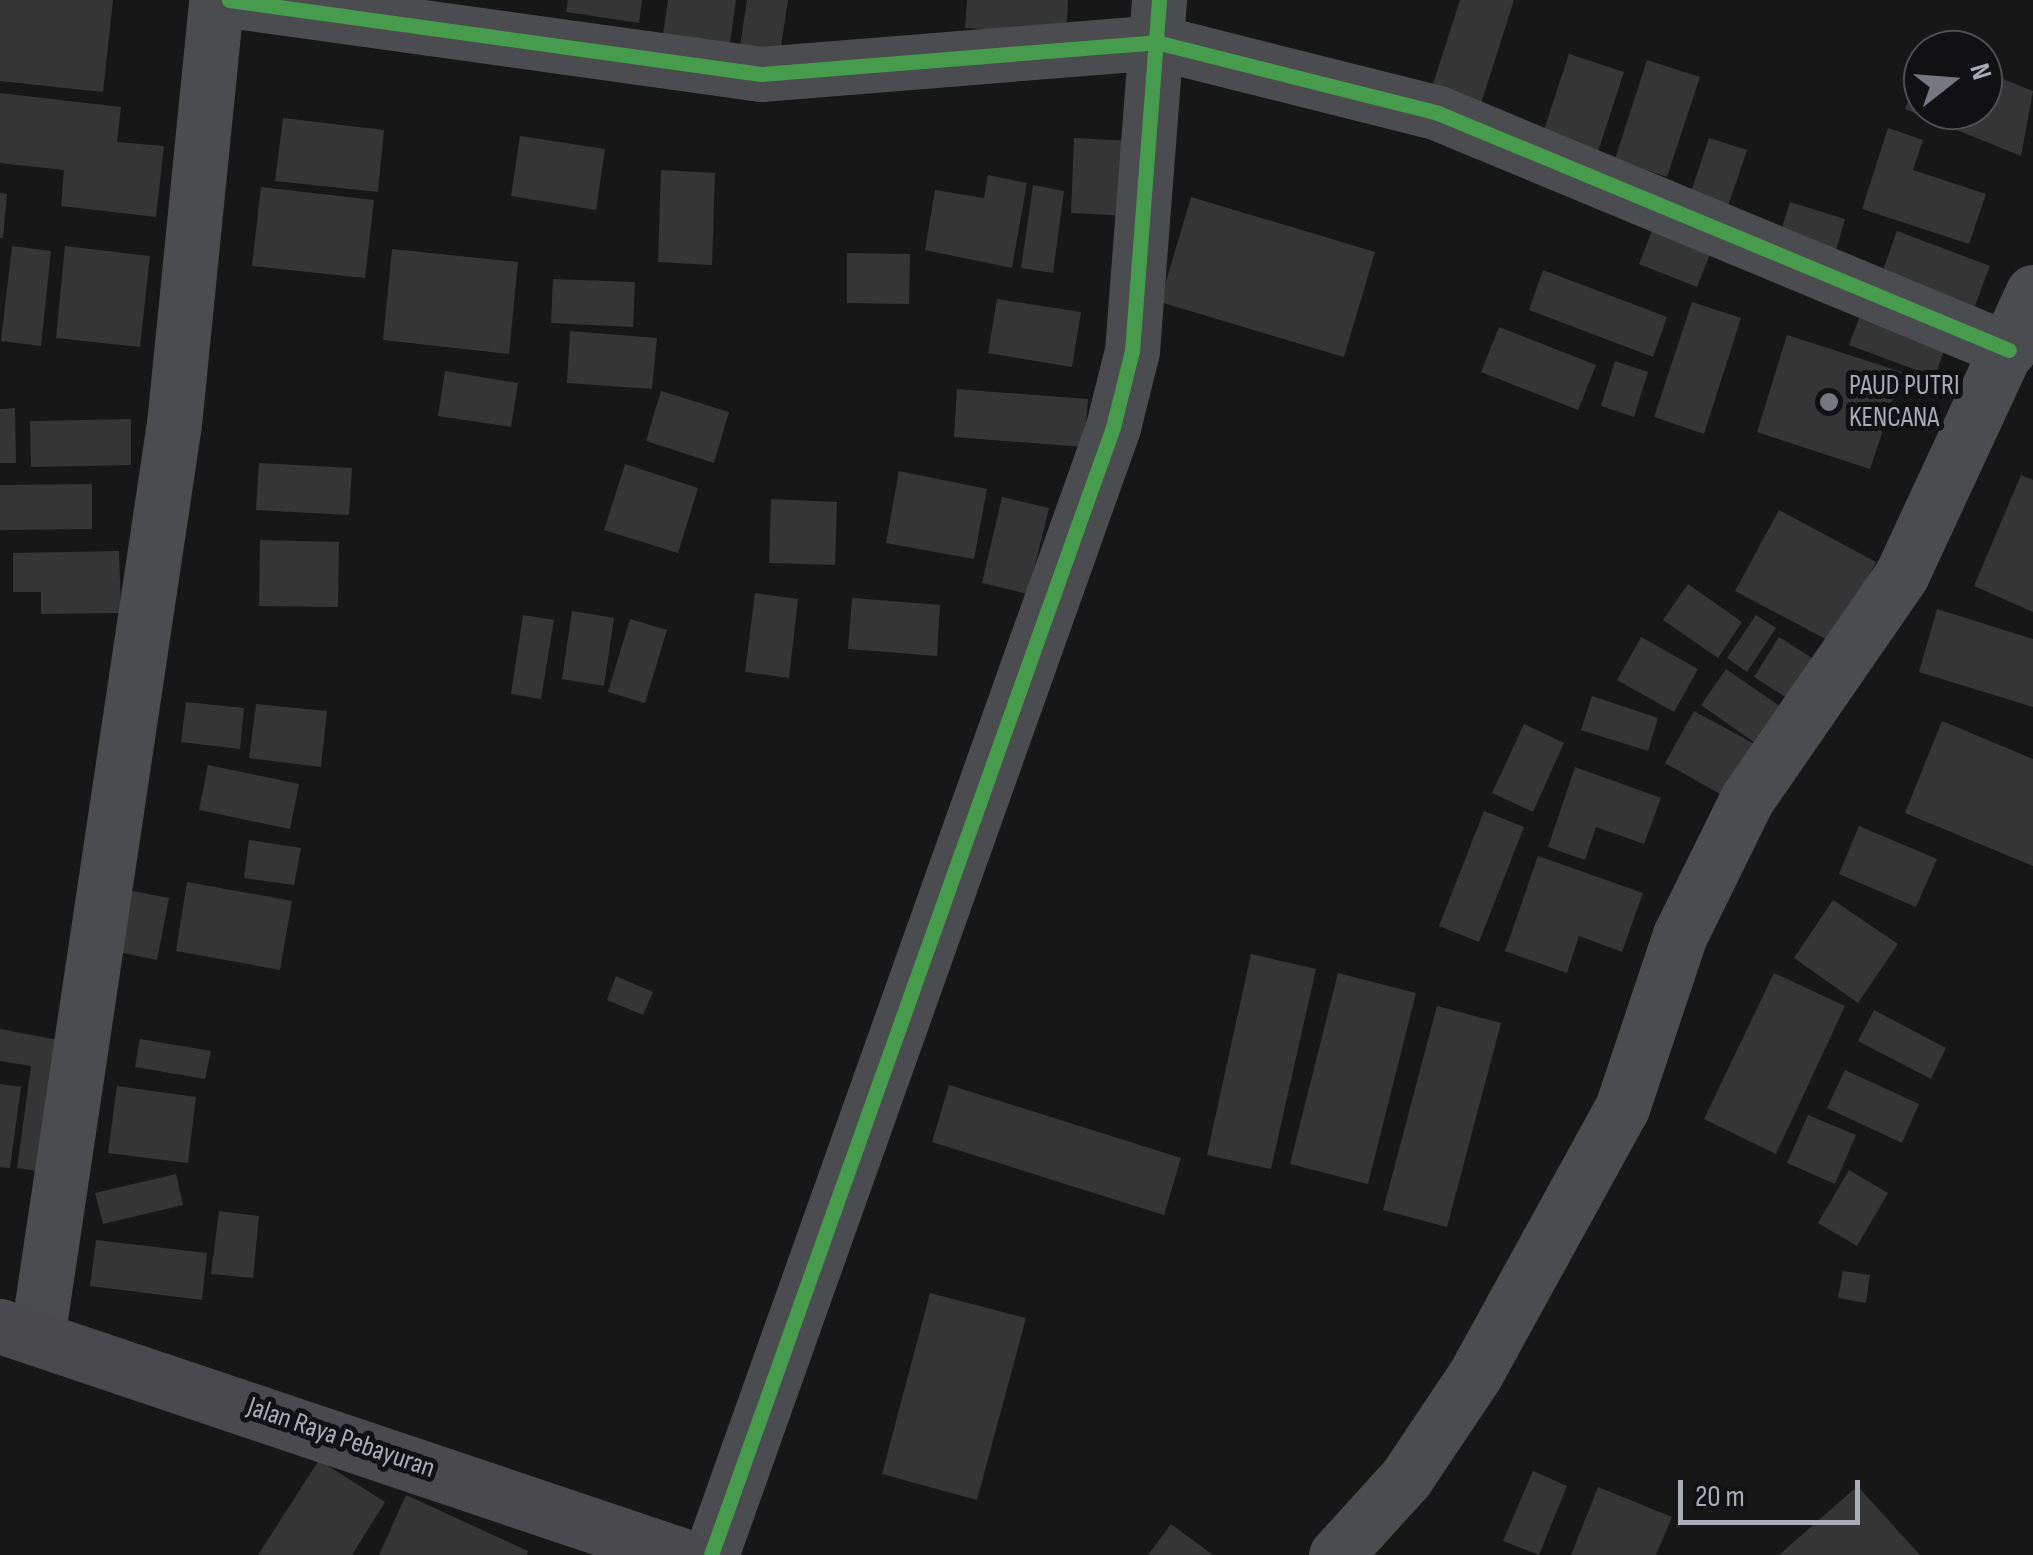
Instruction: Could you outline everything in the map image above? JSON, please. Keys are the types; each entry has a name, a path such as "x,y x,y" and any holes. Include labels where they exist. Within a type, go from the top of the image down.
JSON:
{"main road":[{"name":"Jalan Raya Pebayuran","path":"18,1332 680,1555"}],"street":[{"path":"18,1332 172,442 216,0"},
{"path":"229,0 761,74 1158,21 1438,113 2009,350"},
{"path":"711,1555 1112,427 1132,351 1158,21"},
{"path":"1336,1555 1406,1478 1475,1375 1622,1108 1680,935 1747,799 1902,574 2033,292"}],"building":[{"path":"0,0 113,0 103,92 0,81"},
{"path":"568,0 642,0 639,23 566,12"},
{"path":"668,0 736,0 730,44 663,34"},
{"path":"747,0 788,0 780,53 740,46"},
{"path":"967,0 1068,0 1066,35 965,28"},
{"path":"1460,0 1514,0 1480,107 1431,90"},
{"path":"1569,54 1624,72 1594,164 1539,145"},
{"path":"1647,60 1700,77 1667,177 1615,159"},
{"path":"2003,79 2033,91 2021,156 1957,130 2003,130"},
{"path":"0,93 121,107 117,142 164,146 156,217 61,206 64,170 0,163"},
{"path":"283,118 384,130 378,192 275,181"},
{"path":"1888,128 1923,140 1913,170 1986,194 1969,244 1862,209"},
{"path":"520,136 605,149 596,210 511,196"},
{"path":"1074,138 1132,141 1130,216 1071,213"},
{"path":"1709,138 1747,150 1726,212 1688,201"},
{"path":"661,170 715,173 712,265 658,262"},
{"path":"988,175 1027,183 1012,268 925,250 935,190 984,198"},
{"path":"1033,185 1064,191 1053,273 1021,268"},
{"path":"261,187 374,200 365,278 252,266"},
{"path":"0,193 7,194 3,238 0,238"},
{"path":"1191,197 1375,252 1344,357 1160,302"},
{"path":"1790,202 1845,219 1832,264 1776,247"},
{"path":"1652,231 1710,254 1697,287 1639,264"},
{"path":"1897,231 1990,266 1973,311 1881,276"},
{"path":"12,246 51,251 41,346 1,341"},
{"path":"65,246 150,256 140,347 56,338"},
{"path":"392,249 518,262 509,354 383,340"},
{"path":"847,253 910,254 909,304 847,303"},
{"path":"1543,270 1667,317 1653,357 1529,310"},
{"path":"553,279 635,282 633,327 551,323"},
{"path":"997,299 1081,312 1072,367 988,353"},
{"path":"1692,302 1741,318 1704,434 1654,417"},
{"path":"1865,302 1949,335 1935,377 1849,345"},
{"path":"1499,327 1596,365 1578,410 1481,372"},
{"path":"570,331 657,338 652,389 567,383"},
{"name":"PAUD PUTRI KENCANA","path":"1787,335 1902,372 1870,469 1757,432"},
{"path":"1615,361 1648,372 1634,417 1601,406"},
{"path":"445,371 518,383 511,427 438,416"},
{"path":"957,389 1088,399 1084,447 954,437"},
{"path":"661,391 729,412 714,463 646,441"},
{"path":"15,408 16,463 0,463 0,409"},
{"path":"131,419 131,465 31,467 30,421"},
{"path":"259,463 352,468 349,515 256,510"},
{"path":"625,464 698,488 678,553 604,530"},
{"path":"899,471 987,489 974,559 886,543"},
{"path":"2021,475 2033,480 2033,612 1974,586"},
{"path":"92,484 92,529 0,530 0,485"},
{"path":"1002,497 1049,508 1028,594 982,583"},
{"path":"771,499 837,502 835,565 769,563"},
{"path":"1779,510 1876,562 1833,643 1735,591"},
{"path":"260,540 339,542 338,607 259,606"},
{"path":"119,551 121,613 41,614 41,592 13,592 13,553"},
{"path":"1688,584 1742,622 1718,658 1663,620"},
{"path":"755,593 798,599 789,678 745,672"},
{"path":"852,598 940,605 937,656 848,649"},
{"path":"1937,609 2033,639 2033,707 1919,672"},
{"path":"572,611 614,618 604,686 562,679"},
{"path":"523,615 554,620 541,699 511,694"},
{"path":"1756,615 1776,628 1747,672 1727,658"},
{"path":"630,619 667,630 645,703 608,692"},
{"path":"1641,637 1698,669 1674,712 1617,680"},
{"path":"1779,637 1825,666 1800,706 1754,677"},
{"path":"1726,669 1790,713 1765,750 1701,705"},
{"path":"1592,696 1658,718 1648,751 1581,730"},
{"path":"186,702 244,708 240,749 181,742"},
{"path":"256,704 327,711 321,767 249,758"},
{"path":"1694,711 1758,746 1729,799 1665,763"},
{"path":"1942,721 2033,759 2033,866 1905,813"},
{"path":"1524,724 1564,743 1533,812 1492,793"},
{"path":"208,765 299,784 290,829 199,810"},
{"path":"1575,767 1661,798 1644,844 1596,827 1585,860 1548,847"},
{"path":"1484,811 1524,827 1479,942 1439,926"},
{"path":"1859,826 1937,859 1916,907 1839,874"},
{"path":"249,840 301,848 294,885 244,878"},
{"path":"1538,856 1643,893 1622,952 1579,936 1567,973 1505,951"},
{"path":"187,882 292,901 280,970 176,951"},
{"path":"127,890 169,898 157,960 114,951"},
{"path":"1833,900 1898,944 1858,1003 1794,958"},
{"path":"1251,954 1316,969 1271,1169 1207,1155"},
{"path":"1338,973 1416,993 1368,1184 1290,1164"},
{"path":"1774,973 1845,1006 1776,1154 1704,1119"},
{"path":"616,976 653,992 643,1015 607,1000"},
{"path":"1437,1006 1501,1023 1447,1227 1383,1210"},
{"path":"1874,1010 1946,1048 1931,1079 1858,1041"},
{"path":"0,1029 64,1041 46,1172 17,1168 31,1066 0,1061"},
{"path":"140,1039 211,1051 205,1079 135,1067"},
{"path":"1845,1070 1919,1104 1902,1143 1827,1108"},
{"path":"0,1084 21,1087 10,1168 0,1167"},
{"path":"949,1085 1181,1158 1164,1215 932,1142"},
{"path":"117,1086 196,1097 188,1163 108,1153"},
{"path":"1808,1115 1856,1135 1835,1184 1787,1163"},
{"path":"1849,1170 1888,1193 1857,1246 1818,1223"},
{"path":"176,1174 183,1205 103,1224 95,1193"},
{"path":"219,1211 259,1216 253,1278 211,1274"},
{"path":"96,1240 207,1253 202,1300 90,1286"},
{"path":"1843,1271 1870,1275 1866,1303 1838,1298"},
{"path":"930,1293 1026,1318 977,1500 882,1474"},
{"path":"319,1460 385,1502 352,1555 258,1555"},
{"path":"1533,1471 1567,1486 1539,1555 1503,1541"},
{"path":"1598,1487 1672,1517 1656,1555 1571,1555"},
{"path":"1860,1489 1920,1555 1779,1555 1853,1490"},
{"path":"406,1495 528,1551 527,1555 379,1555"},
{"path":"1171,1524 1213,1555 1148,1555"}],"cycle path":[{"path":"229,0 761,74 1156,42 1438,113 2009,350"},
{"path":"711,1555 1113,427 1132,351 1159,0"}],"place":[{"name":"PAUD PUTRI KENCANA","path":"1829,402"}]}
